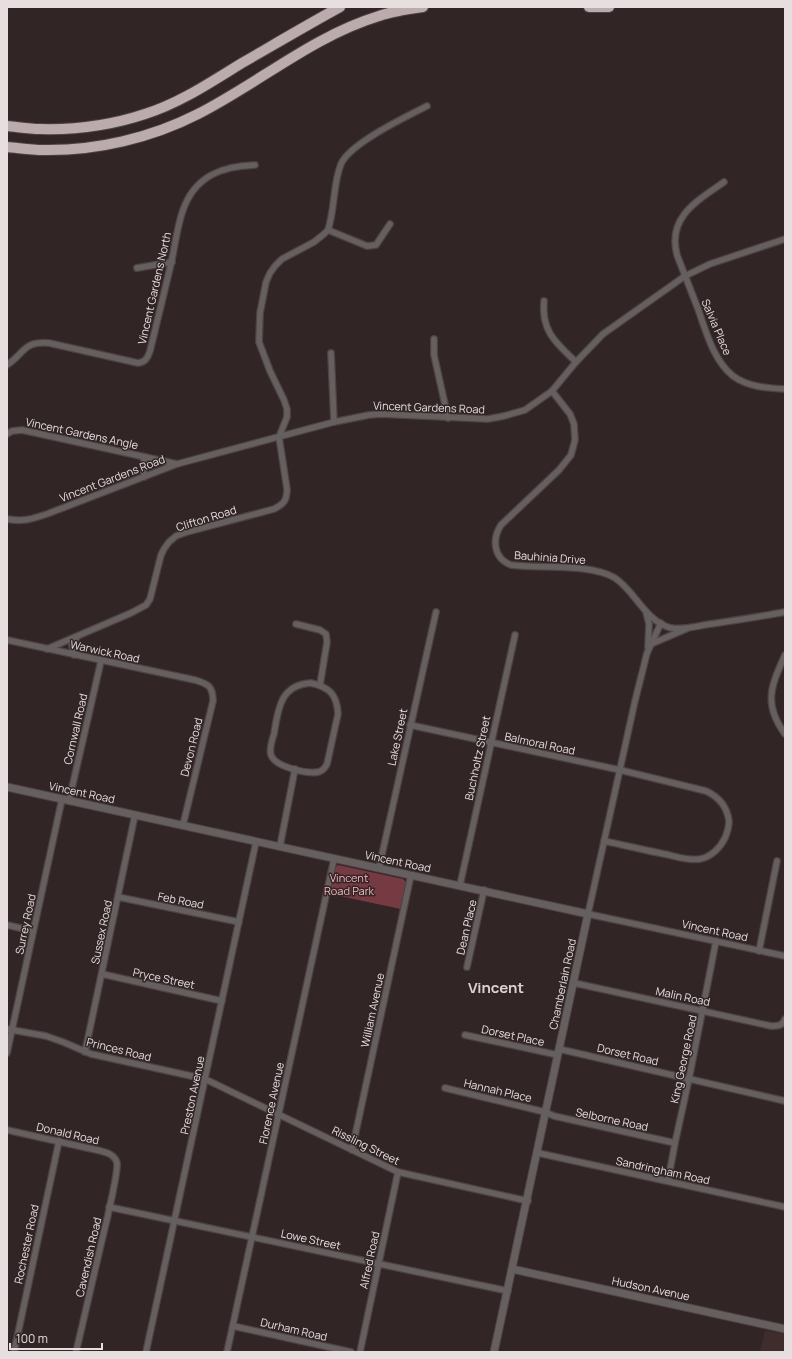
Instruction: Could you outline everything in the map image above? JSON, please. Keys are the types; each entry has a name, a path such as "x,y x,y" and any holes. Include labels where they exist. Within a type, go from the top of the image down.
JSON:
{"highway":[{"path":"7,126 40,129 71,128 125,120 146,114 197,91 288,36 340,7"},
{"path":"7,147 43,150 87,148 132,140 177,124 198,114 317,43 348,28 378,16 423,7"},
{"path":"589,7 609,7"}],"street":[{"path":"279,437 286,417 287,409 259,342 260,313 264,288 270,273 282,259 314,242 328,230 335,196 337,177 344,157 351,150 376,134 427,106"},
{"name":"Vincent Gardens North","path":"7,365 12,362 26,347 40,342 138,363 144,362 150,351 172,262 183,209 192,192 210,175 238,166 256,165"},
{"name":"Salvia Place","path":"724,182 695,203 682,217 675,232 675,246 708,337 719,360 726,370 744,382 754,386 785,389"},
{"path":"328,230 367,246 374,246 390,224"},
{"name":"Vincent Gardens Road","path":"7,519 21,521 36,518 177,464 334,422 362,416 381,414 488,419 525,410 552,391 576,362 603,334 685,276 710,264 785,239"},
{"path":"137,268 172,262"},
{"path":"544,301 543,315 548,330 556,343 576,362"},
{"path":"434,339 434,355 448,418"},
{"path":"331,353 334,422"},
{"name":"Bauhinia Drive","path":"552,391 570,414 575,431 573,448 568,459 559,470 501,525 497,531 495,538 496,550 502,560 511,565 583,569 604,573 630,590 653,618 660,623 676,628 785,612"},
{"name":"Vincent Gardens Angle","path":"7,434 12,430 22,430 177,464"},
{"name":"Clifton Road","path":"48,649 146,605 150,599 161,555 169,542 176,536 281,506 287,496 287,489 279,437"},
{"path":"144,457 144,476"},
{"path":"646,611 649,624 650,646 690,627"},
{"name":"Lake Street","path":"379,868 436,612"},
{"name":"Chamberlain Road","path":"494,1352 528,1201 545,1112 635,701 650,646 660,623"},
{"path":"296,624 320,630 326,634 327,642 320,685"},
{"name":"Buchholtz Street","path":"460,885 515,635"},
{"path":"74,655 72,645 77,636"},
{"name":"Warwick Road","path":"7,640 198,681"},
{"path":"785,655 776,677 771,697 775,717 785,734"},
{"name":"Cornwall Road","path":"65,800 101,661"},
{"name":"Devon Road","path":"183,826 213,701 213,693 210,688 206,684 198,681"},
{"path":"311,683 320,685 328,689 334,696 338,714 327,764 324,769 319,772 295,769 280,764 274,760 271,755 280,705 283,698 294,687 311,683"},
{"name":"Balmoral Road","path":"410,725 620,770 706,791 715,795 722,803 727,812 729,822 723,843 715,852 701,859 683,858 604,841"},
{"path":"280,846 295,769"},
{"name":"Vincent Road","path":"7,787 785,956"},
{"name":"Surrey Road","path":"7,1053 10,1029 65,800"},
{"name":"Sussex Road","path":"85,1052 135,815"},
{"name":"Preston Avenue","path":"146,1352 256,842"},
{"name":"Florence Avenue","path":"227,1352 334,859"},
{"path":"759,951 777,861"},
{"name":"William Avenue","path":"352,1150 411,875"},
{"name":"Dean Place","path":"467,967 484,890"},
{"name":"Feb Road","path":"118,897 239,922"},
{"path":"7,925 34,931"},
{"name":"King George Road","path":"668,1181 690,1079 716,941"},
{"name":"Pryce Street","path":"102,974 222,1001"},
{"name":"Malin Road","path":"574,983 771,1026 781,1025 784,1023 785,1019"},
{"name":"Princes Road","path":"10,1029 60,1040 85,1052 206,1079"},
{"name":"Dorset Place","path":"465,1035 559,1052"},
{"name":"Dorset Road","path":"559,1052 690,1079 785,1101"},
{"name":"Rissling Street","path":"206,1079 279,1113 398,1172 528,1201"},
{"name":"Hannah Place","path":"445,1088 545,1112"},
{"name":"Selborne Road","path":"545,1112 554,1116 675,1143"},
{"name":"Donald Road","path":"7,1130 108,1153 116,1160 117,1165"},
{"name":"Rochester Road","path":"14,1352 59,1141"},
{"name":"Sandringham Road","path":"538,1153 785,1207"},
{"name":"Cavendish Road","path":"76,1352 117,1165"},
{"name":"Alfred Road","path":"360,1352 398,1172"},
{"name":"Lowe Street","path":"109,1207 508,1291"},
{"name":"Hudson Avenue","path":"512,1269 785,1329"},
{"name":"Durham Road","path":"233,1326 350,1352"}],"shaded area":[{"path":"765,1330 785,1334 785,1352 760,1352"}],"green space":[{"name":"Vincent Road Park","path":"338,865 403,879 406,882 406,885 401,909 330,894 335,868"}],"district":[{"name":"Vincent","path":"496,987"}]}
